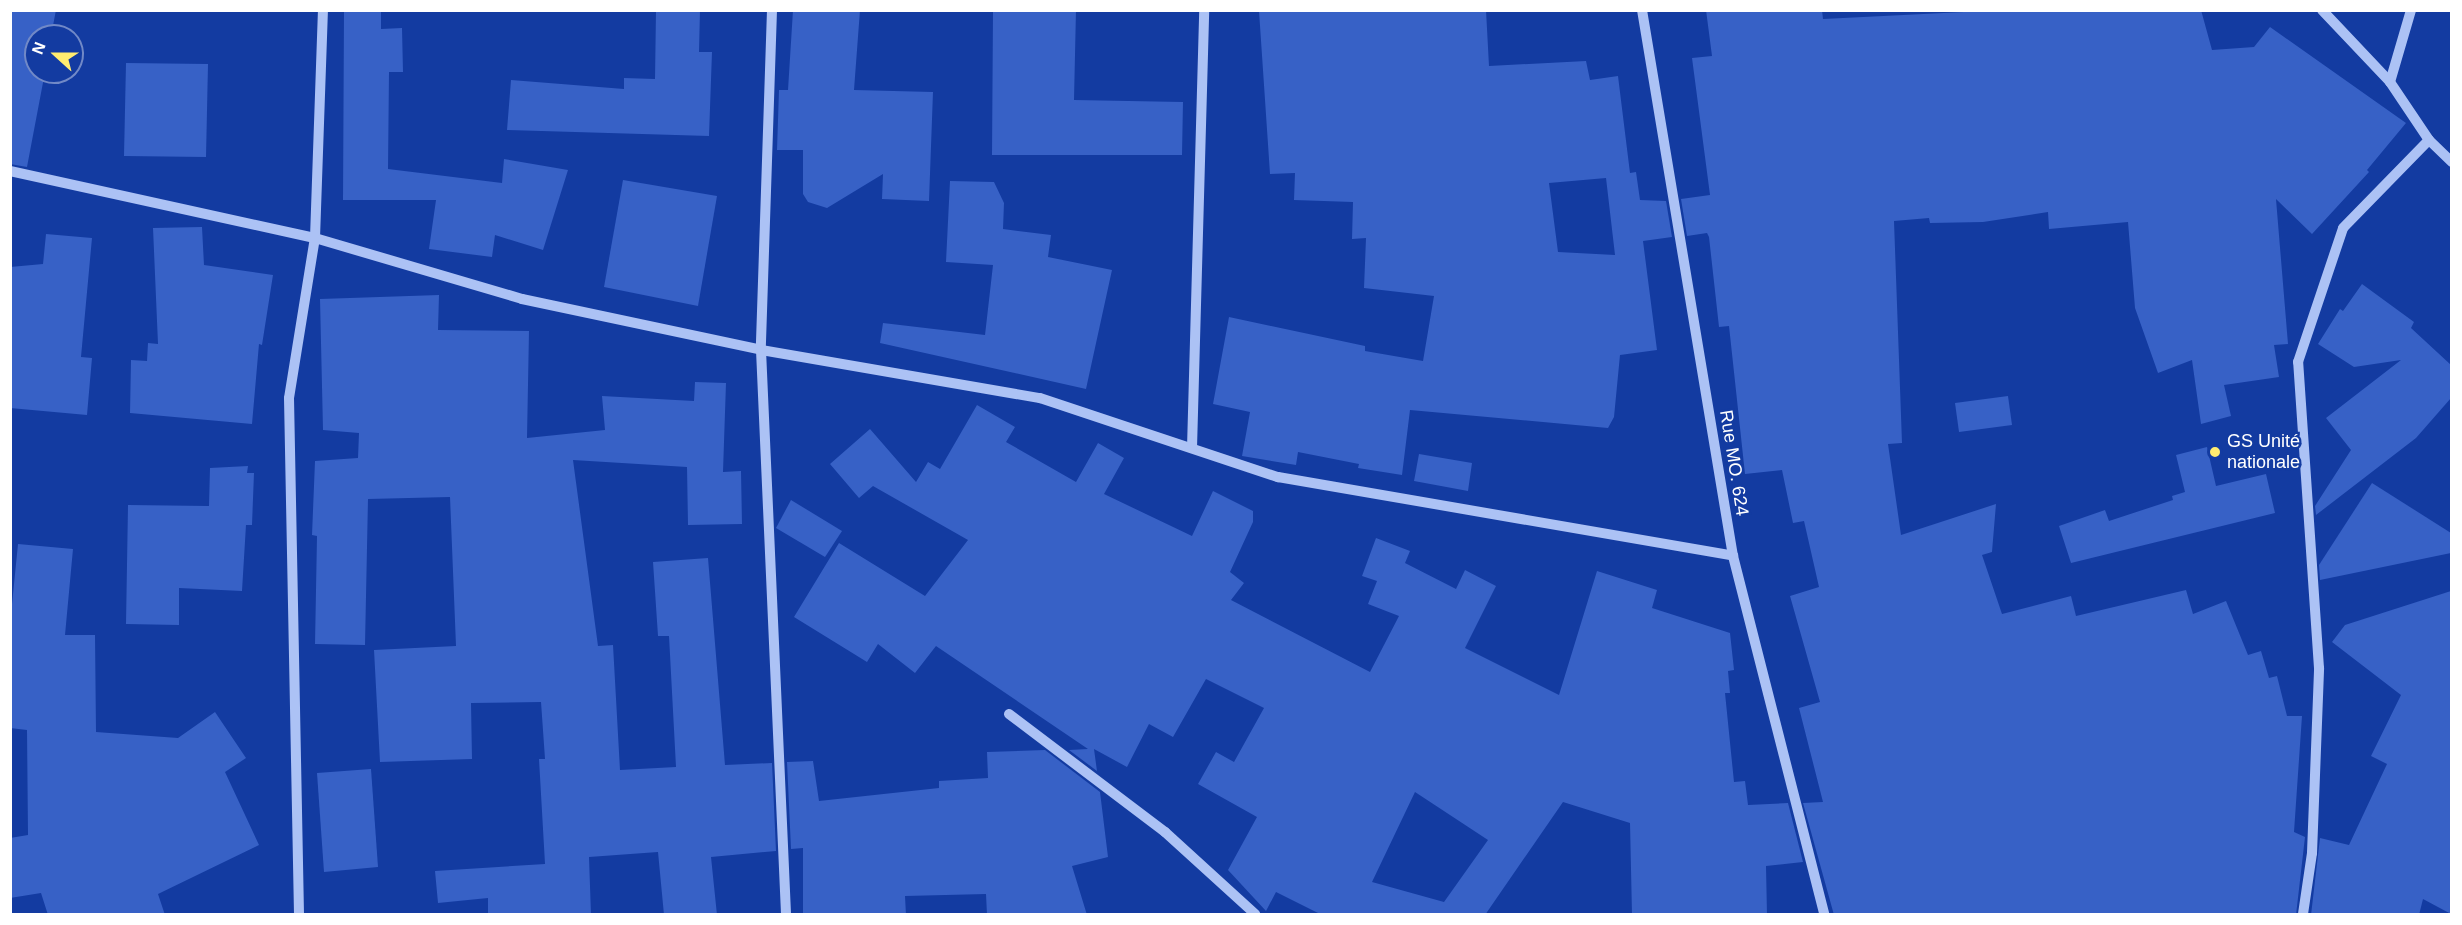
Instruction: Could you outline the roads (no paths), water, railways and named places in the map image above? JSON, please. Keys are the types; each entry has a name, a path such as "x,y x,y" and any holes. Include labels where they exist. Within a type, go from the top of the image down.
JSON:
{"street":[{"path":"299,915 289,398 315,238 323,10"},
{"path":"772,10 761,350 786,915"},
{"path":"1192,448 1204,10"},
{"name":"Rue MO. 624","path":"1642,10 1733,556 1824,915"},
{"path":"2322,10 2390,82 2429,140 2451,162"},
{"path":"2390,82 2411,10"},
{"path":"2303,915 2312,853 2319,668 2298,363 2343,228 2429,140"},
{"path":"10,171 315,238 522,299 761,350 1040,398 1278,477 1733,556"},
{"path":"1009,714 1165,832 1255,915"}],"place":[{"name":"GS Unité nationale","path":"2215,452"}]}
